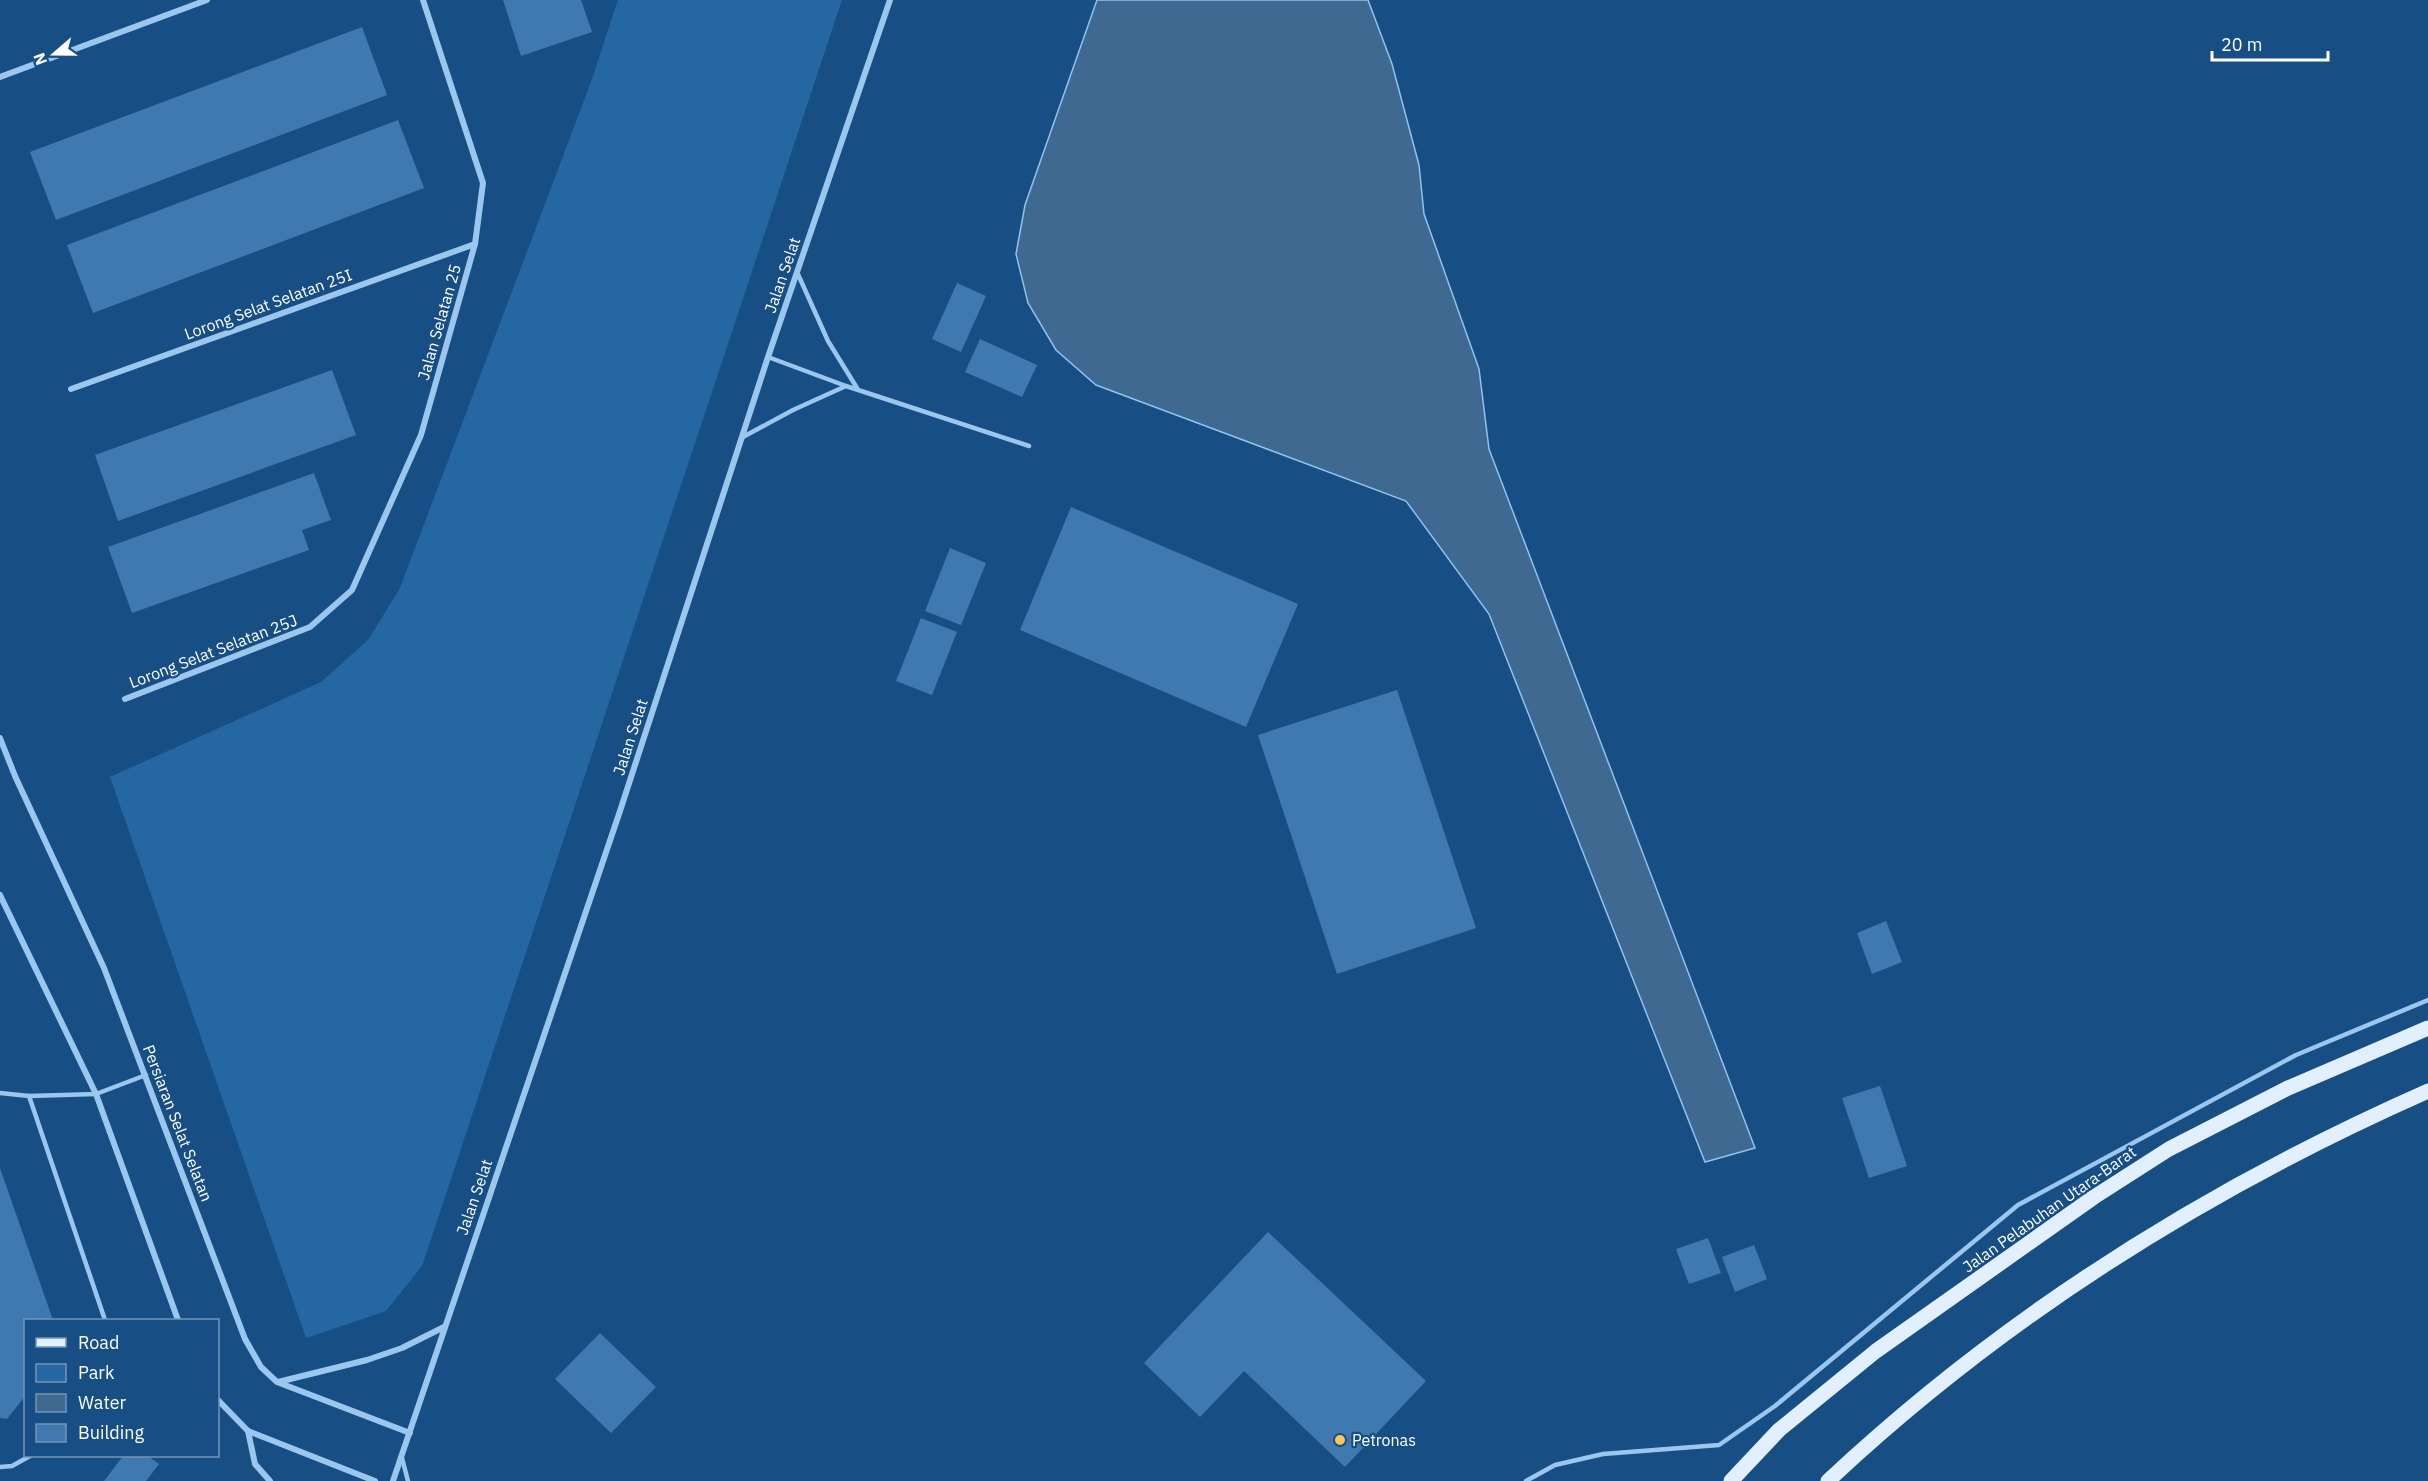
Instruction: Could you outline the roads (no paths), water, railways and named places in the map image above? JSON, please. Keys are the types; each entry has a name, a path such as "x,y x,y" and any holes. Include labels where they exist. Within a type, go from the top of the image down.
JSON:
{"main road":[{"name":"Jalan Pelabuhan Utara-Barat","path":"1731,1481 1779,1430 1876,1351 2094,1197 2169,1149 2278,1093 2428,1028"},
{"path":"1828,1481 1887,1426 2024,1318 2152,1233 2298,1151 2428,1091"}],"street":[{"path":"0,77 207,0"},
{"name":"Jalan Selatan 25","path":"310,627 352,590 421,435 475,244 483,183 423,0"},
{"name":"Jalan Selat","path":"393,1481 616,822 768,357 890,0"},
{"name":"Lorong Selat Selatan 25I","path":"71,389 475,244"},
{"name":"Lorong Selat Selatan 25J","path":"125,699 310,627"},
{"name":"Persiaran Selat Selatan","path":"0,738 15,776 105,968 245,1339 261,1367 277,1382 410,1432"},
{"path":"0,894 96,1094 178,1319"},
{"path":"277,1382 367,1360 402,1348 444,1327"},
{"path":"219,1401 248,1431 375,1481"},
{"path":"248,1431 255,1464 270,1481"}],"lane":[{"path":"797,272 828,340 857,388"},
{"path":"768,357 846,386 1029,446"},
{"path":"741,438 793,410 846,386"},
{"path":"1526,1481 1555,1465 1603,1455 1719,1445 1775,1406 2018,1204 2296,1055 2428,1000"},
{"path":"0,1093 29,1096 96,1094 146,1075"},
{"path":"29,1096 105,1319"},
{"path":"401,1456 408,1481"},
{"path":"0,1467 12,1466 27,1457"}],"water":[{"path":"1097,0 1368,0 1392,64 1419,165 1424,214 1479,369 1489,449 1755,1148 1705,1162 1489,614 1406,501 1096,385 1056,350 1028,303 1016,254 1025,205"}],"place":[{"name":"Petronas","path":"1340,1440"}]}
